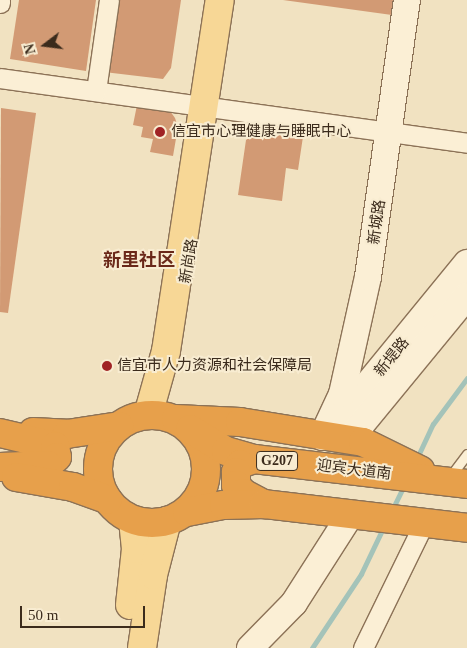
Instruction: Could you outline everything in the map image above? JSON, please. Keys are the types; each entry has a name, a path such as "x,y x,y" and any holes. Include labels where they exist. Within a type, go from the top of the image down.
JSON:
{"highway":[{"path":"168,420 200,443 206,461 206,480 199,498 177,517"},
{"path":"0,432 67,434 168,420 240,422 317,435 450,482"},
{"name":"迎宾大道南","path":"168,420 226,451 254,459 371,454"},
{"path":"119,426 100,453 98,469 108,500 120,513 133,520 153,524 224,505 264,504 467,528"},
{"path":"0,432 55,446 57,456 48,465 0,467"},
{"path":"254,459 240,464 236,472 236,485 243,493 264,504"},
{"path":"0,475 73,487 108,500"}],"main road":[{"name":"新尚路","path":"168,420 166,350 220,0"},
{"path":"142,648 153,575 177,517"},
{"path":"123,648 135,572 133,520"}],"street":[{"path":"96,91 109,0"},
{"name":"新城路","path":"317,435 342,394 368,277 408,0"},
{"path":"0,78 467,143"},
{"name":"新堤路","path":"317,435 343,418 467,263"},
{"name":"新堤路","path":"371,454 356,431 467,296"},
{"path":"250,648 294,603 358,515"},
{"path":"363,648 421,522"}],"lane":[{"path":"450,482 467,454"}],"building":[{"path":"19,0 96,0 86,71 10,59"},
{"path":"114,0 181,0 171,68 163,79 104,72"},
{"path":"283,0 394,0 392,15"},
{"name":"信宜市心理健康与睡眠中心","path":"137,105 170,111 175,118 178,127 173,156 150,152 153,139 141,137 143,127 133,125"},
{"path":"1,108 36,113 8,313 0,312"},
{"path":"277,126 304,130 298,170 286,168 282,201 238,195 246,140 262,128"}],"waterway":[{"path":"416,460 433,424 467,378"},
{"path":"391,512 404,485"},
{"path":"312,648 361,574 384,526"}],"place":[{"name":"信宜市心理健康与睡眠中心","path":"160,132"},
{"name":"信宜市人力资源和社会保障局","path":"107,366"}],"district":[{"name":"新里社区","path":"139,260"}]}
